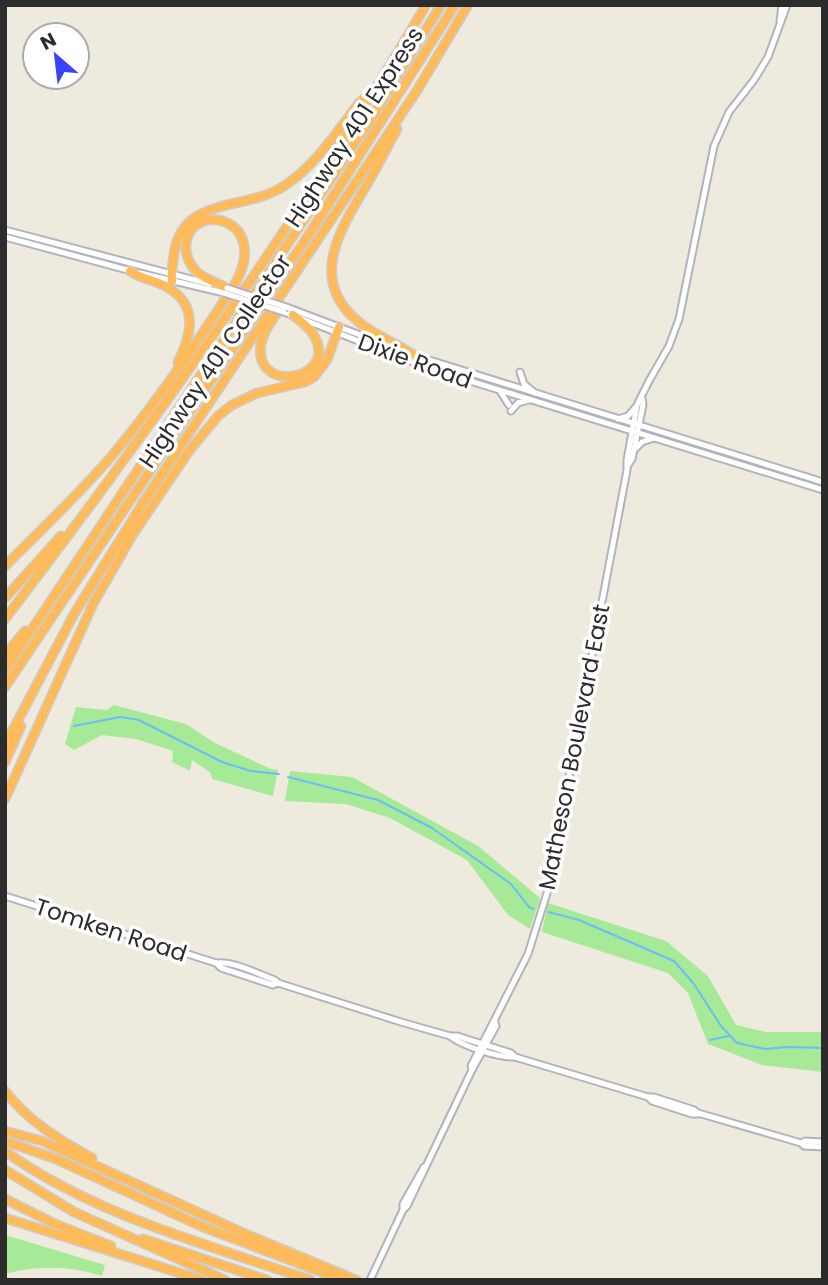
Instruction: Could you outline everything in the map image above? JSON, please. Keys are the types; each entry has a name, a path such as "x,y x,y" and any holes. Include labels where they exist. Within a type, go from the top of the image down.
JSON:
{"highway":[{"name":"Highway 401 Collector","path":"5,619 220,324 373,92 426,5"},
{"name":"Highway 401 Express","path":"5,670 374,114 440,5"},
{"name":"Highway 401 Express","path":"5,687 308,236 455,5"},
{"name":"Highway 401 Collector","path":"5,745 74,614 146,498 418,89 468,5"},
{"path":"415,356 375,335 351,315 337,294 331,270 334,248 344,222 418,89"},
{"path":"172,277 175,244 186,224 206,211 269,194 281,188 309,165 359,103 373,92"},
{"path":"5,566 108,460 155,401 235,284 243,266 244,244 237,229 221,220 206,221 188,235 187,257 192,267 225,291"},
{"path":"130,271 165,286 178,295 187,308 191,324 189,341 155,401"},
{"path":"289,312 315,336 318,353 314,364 308,370 299,376 283,377 267,366 262,357 261,345 292,289 296,275"},
{"path":"5,799 93,604 133,534 189,451 218,416 232,405 257,393 305,382 314,377 327,360 338,330"},
{"path":"5,598 81,516"},
{"path":"5,655 54,596"},
{"path":"5,762 42,676"},
{"path":"5,1091 23,1112 64,1143 136,1184"},
{"path":"5,1131 42,1141 243,1233 356,1280"},
{"path":"5,1141 56,1159 201,1226 342,1280"},
{"path":"5,1151 50,1181 97,1203 310,1280"},
{"path":"5,1170 46,1197 225,1280"},
{"path":"5,1199 55,1224 160,1266"},
{"path":"5,1218 202,1280"},
{"path":"113,1230 267,1280"}],"main road":[{"name":"Matheson Boulevard East","path":"628,465 634,451 642,398 676,332 711,158 718,136 737,100 762,69 785,5"},
{"name":"Dixie Road","path":"5,230 225,291 415,356 823,482"},
{"name":"Dixie Road","path":"5,237 130,271 172,277"},
{"name":"Dixie Road","path":"338,330 428,368 823,490"},
{"path":"520,372 524,384 538,394"},
{"path":"498,389 510,408 531,400"},
{"path":"618,419 640,408 652,429"},
{"path":"616,427 630,444"},
{"name":"Matheson Boulevard East","path":"370,1280 412,1186 425,1166 528,954 547,893 630,444 635,432"},
{"path":"634,451 642,442 654,438"},
{"name":"Tomken Road","path":"5,896 216,963 222,962 278,983 450,1036 456,1041 649,1097 652,1101 692,1114 804,1146 823,1147"},
{"name":"Tomken Road","path":"801,1143 806,1140 823,1142"}],"green space":[{"path":"114,705 186,724 215,743 278,770 273,796 212,779 211,773 192,760 190,771 172,762 173,751 136,739 102,735 74,750 65,744 76,707 106,710"},
{"path":"290,771 352,777 478,846 540,898 530,929 508,915 467,860 390,818 346,804 285,801"},
{"path":"548,903 666,941 708,976 736,1025 766,1032 823,1032 823,1072 762,1065 708,1044 688,993 668,973 542,932"},
{"path":"5,1235 105,1265 102,1276 54,1268 5,1274"}],"waterway":[{"path":"74,726 120,717 139,720 222,762 251,771 279,774"},
{"path":"288,777 378,800 432,828 511,884 533,909"},
{"path":"548,912 579,920 674,961 694,984 721,1026 737,1043 765,1049 823,1048"},
{"path":"710,1040 729,1036"}]}
